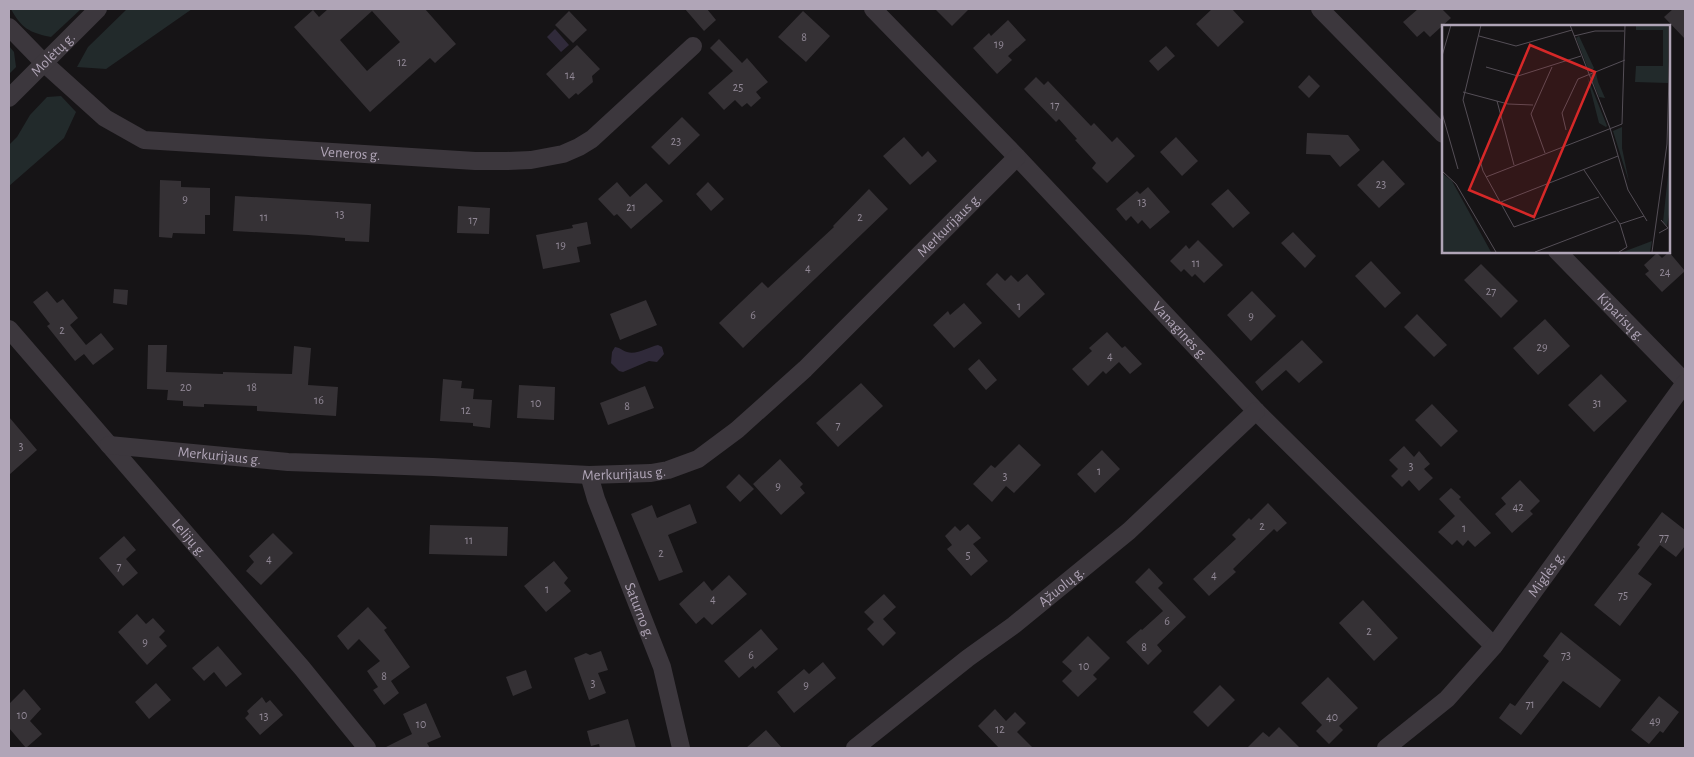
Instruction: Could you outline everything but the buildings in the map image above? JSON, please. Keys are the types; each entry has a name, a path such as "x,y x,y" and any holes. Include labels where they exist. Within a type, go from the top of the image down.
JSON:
{"street":[{"name":"Molėtų g.","path":"9,98 98,9"},
{"name":"Vanaginės g.","path":"873,9 1017,157 1256,411 1494,646"},
{"path":"1320,9 1442,133"},
{"name":"Veneros g.","path":"9,27 44,63 105,118 144,140 507,162 548,158 580,147 592,139 692,46"},
{"name":"Merkurijaus g.","path":"109,445 288,462 589,475 651,473 668,470 698,459 737,430 805,369 1017,157"},
{"name":"Kiparisų g.","path":"1559,252 1685,382"},
{"name":"Lelijų g.","path":"9,329 302,668 367,748"},
{"name":"Miglės g.","path":"1386,748 1447,699 1494,646 1685,382"},
{"name":"Ąžuolų g.","path":"855,748 968,658 1014,625 1129,531 1256,411"},
{"name":"Saturno g.","path":"589,475 596,499 662,667 681,748"}],"shaded area":[{"path":"11,9 81,9 51,37 37,34 27,29"},
{"path":"127,9 192,9 106,69 77,67 88,47"},
{"path":"555,29 569,45 561,52 547,37"},
{"path":"9,46 14,52 16,67 9,74"},
{"path":"61,96 76,112 64,138 9,186 9,145 17,137 30,115 47,97"},
{"path":"658,345 662,347 664,354 657,362 649,361 623,372 619,371 611,363 612,352 615,347 631,353"}]}
